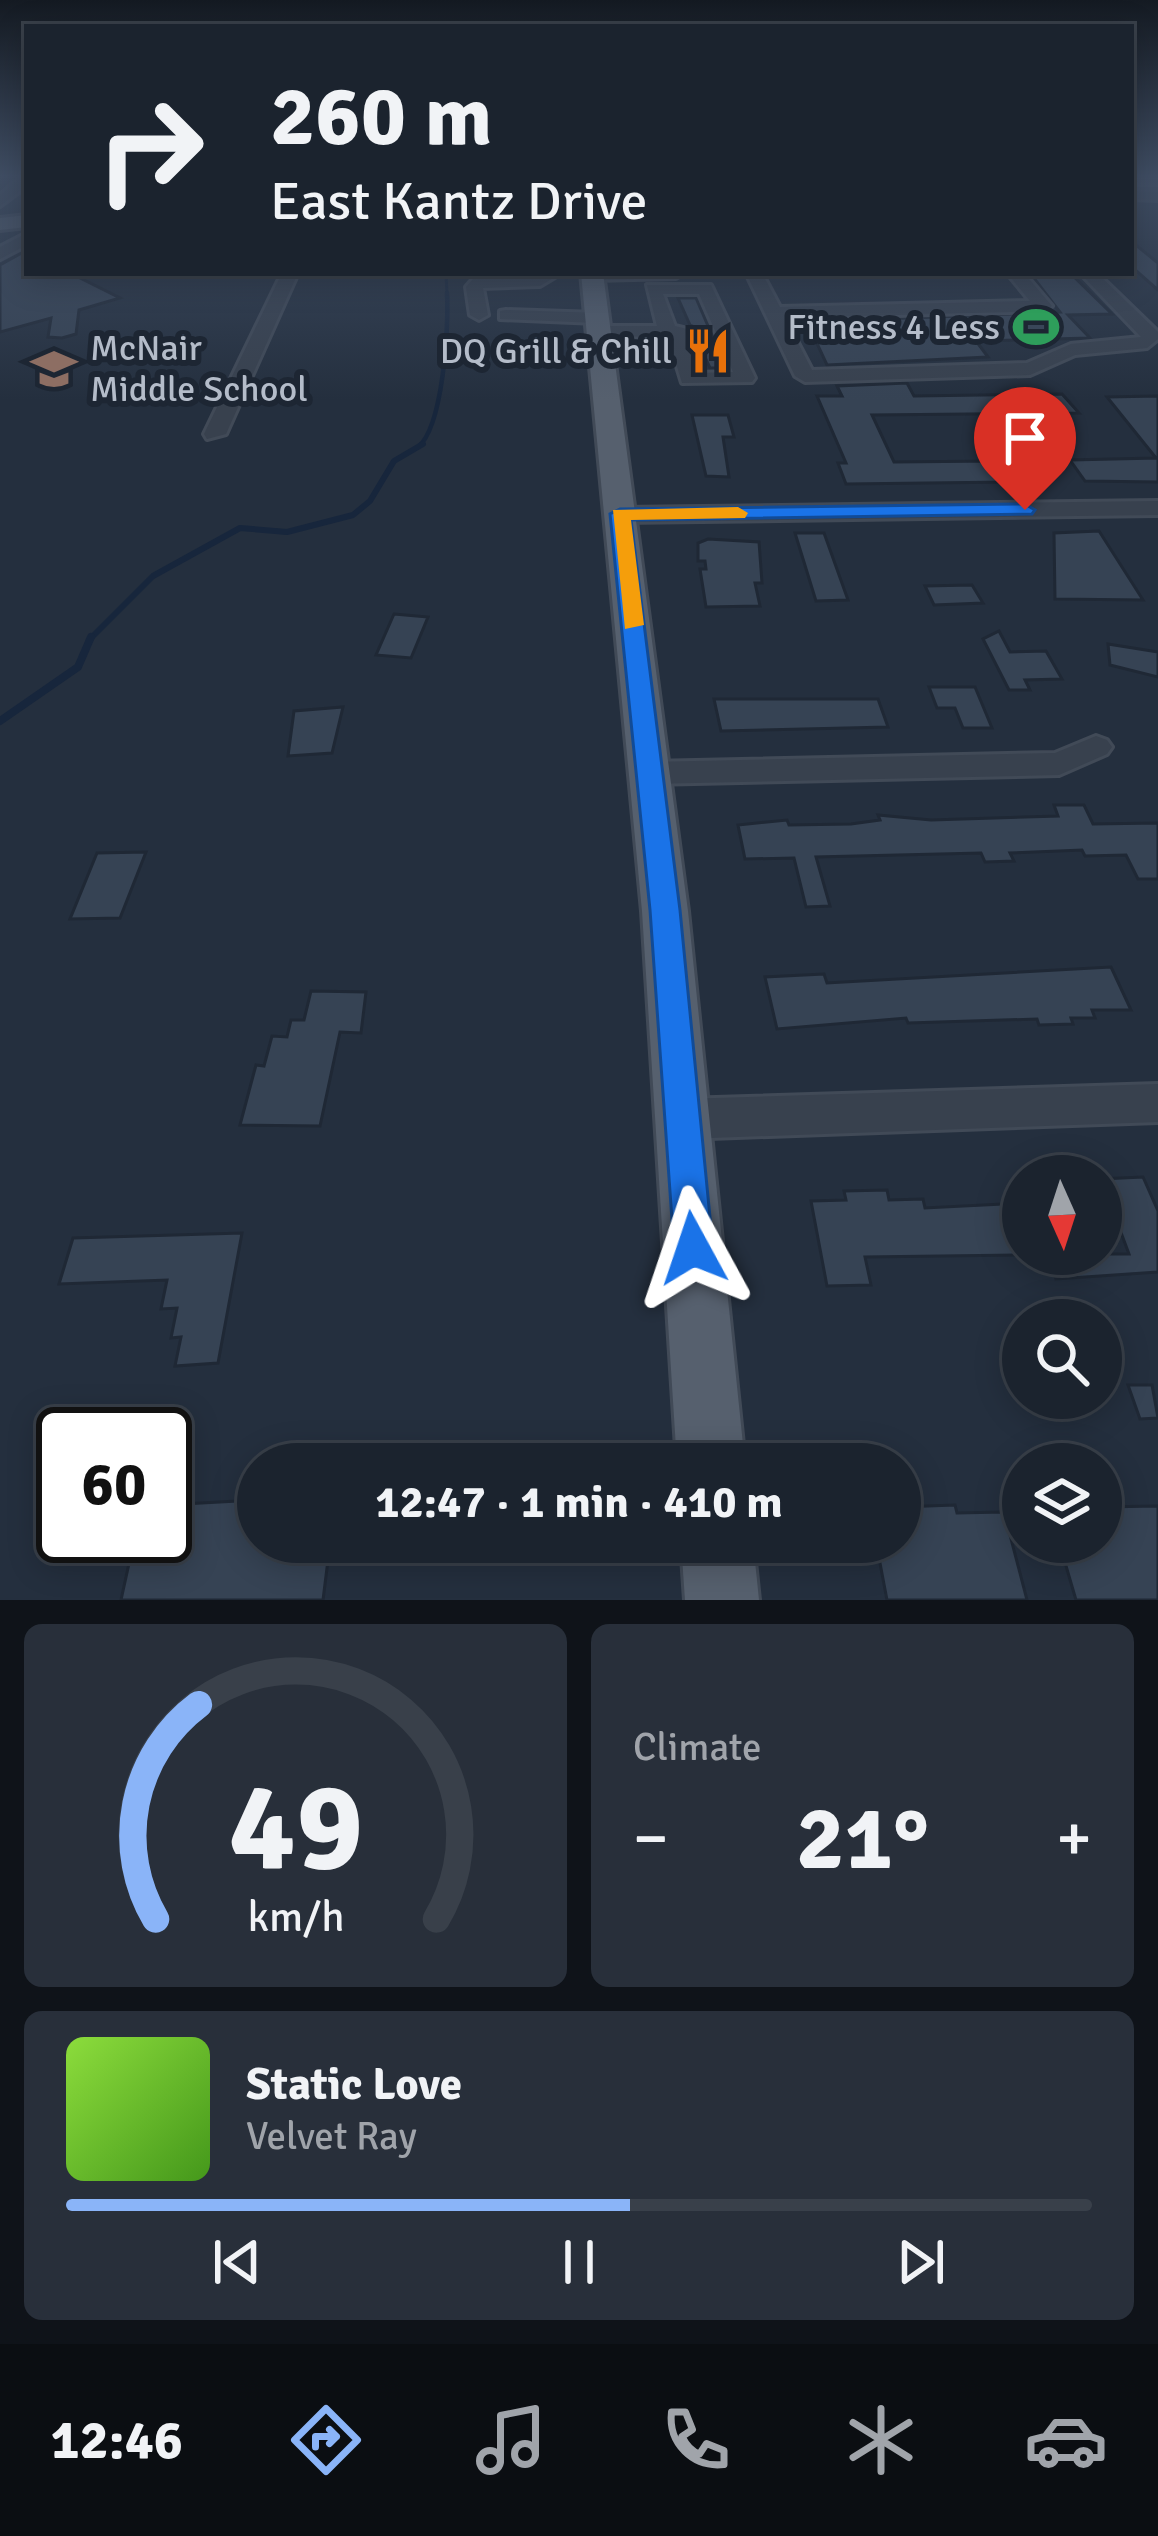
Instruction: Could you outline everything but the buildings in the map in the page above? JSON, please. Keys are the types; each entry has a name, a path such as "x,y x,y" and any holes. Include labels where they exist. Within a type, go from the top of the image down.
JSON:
{"main road":[{"path":"576,287 620,514 683,1119 709,1443"},
{"path":"719,1563 722,1600"}],"street":[{"path":"215,434 289,276"},
{"path":"755,276 805,376 1030,369 1071,350 1147,341 1151,335 1091,276"},
{"path":"772,313 1043,306 1018,276"},
{"path":"576,287 537,318 480,321 492,315 474,287 479,283 576,287 677,278 705,290 745,378 689,379 652,289 677,278"},
{"path":"537,318 576,287"},
{"path":"576,287 672,331 726,336"},
{"path":"620,514 1158,508"},
{"path":"649,773 1059,764 1096,747"},
{"path":"683,1119 1158,1103"}],"waterway":[{"path":"446,276 447,295"},
{"path":"418,447 427,436 439,398 447,295"},
{"path":"418,447 423,444"},
{"path":"90,639 153,576 240,528 287,532 353,515 370,501 394,461 418,447"},
{"path":"0,721 78,667 90,639"}],"slow traffic":[{"path":"633,625 620,514 738,513"}],"place":[{"name":"Fitness 4 Less","path":"1036,327"},
{"name":"DQ Grill & Chill","path":"708,351"},
{"name":"McNair Middle School","path":"54,369"}],"route":[{"path":"693,1248 665,910 620,514 1025,510"}]}
